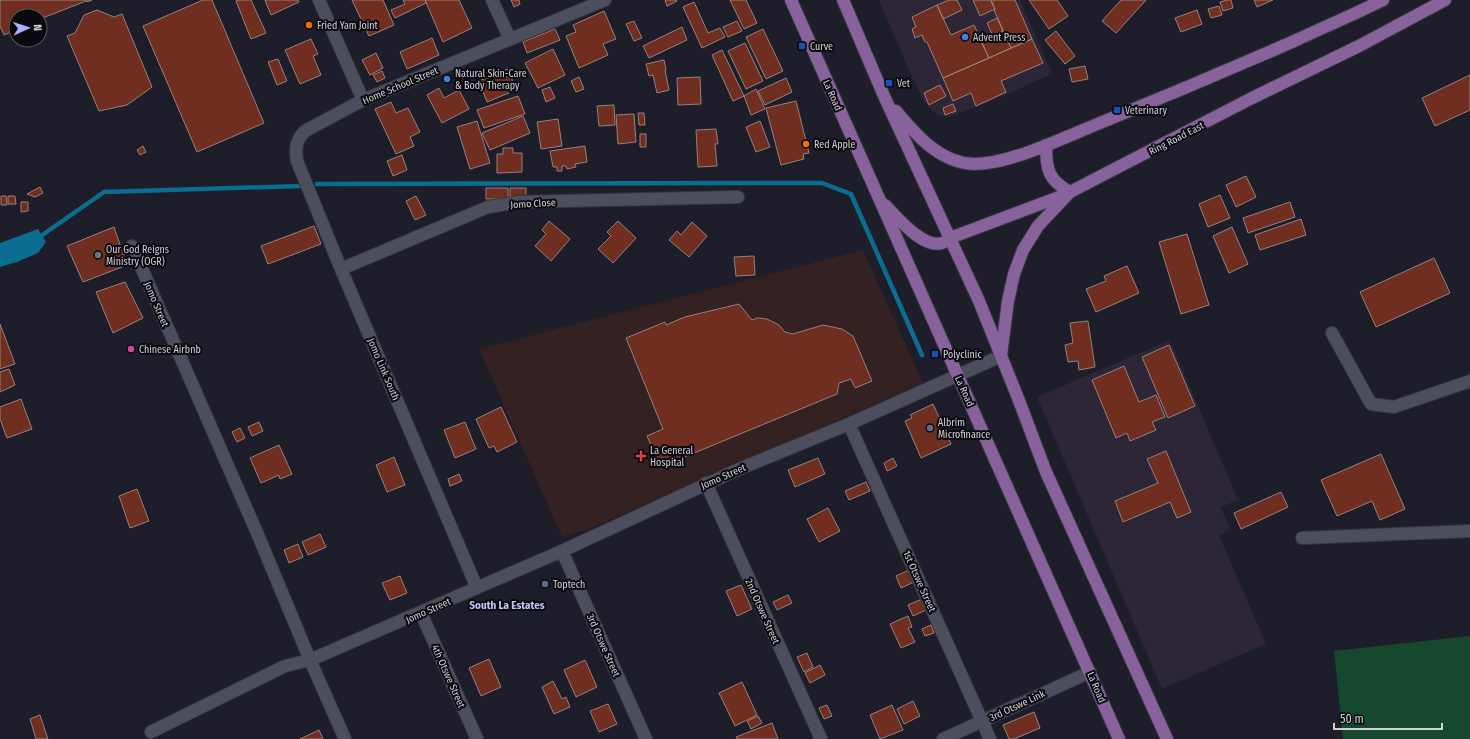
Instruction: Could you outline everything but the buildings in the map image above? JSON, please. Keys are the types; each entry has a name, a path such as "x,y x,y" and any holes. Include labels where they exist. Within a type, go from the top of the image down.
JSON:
{"main road":[{"name":"La Road","path":"791,0 1120,739"},
{"path":"843,0 884,96 979,301 1002,356 1046,472 1167,739"},
{"path":"884,96 913,132 949,159 973,164 1003,160 1046,145 1216,76 1383,0"},
{"name":"Ring Road East","path":"1002,356 1008,301 1014,274 1023,250 1038,226 1070,192 1252,98 1359,46 1445,0"},
{"path":"1046,145 1046,160 1049,174 1055,182 1070,192"},
{"path":"879,199 906,227 924,240 940,243 1070,192"}],"street":[{"path":"319,0 363,100"},
{"path":"492,0 510,39"},
{"name":"Home School Street","path":"295,148 299,137 305,130 363,100 605,0"},
{"name":"Jomo Link South","path":"295,148 297,160 341,268 477,588"},
{"name":"Jomo Close","path":"341,268 488,207 520,202 738,197"},
{"name":"Jomo Street","path":"132,246 310,660 562,551 706,483 849,424 1002,356"},
{"path":"1332,333 1371,404 1394,408 1470,381"},
{"name":"1st Otswe Street","path":"849,424 990,739"},
{"name":"2nd Otswe Street","path":"706,483 821,739"},
{"path":"1302,538 1470,531"},
{"name":"3rd Otswe Street","path":"562,551 646,739"},
{"name":"4th Otswe Street","path":"421,613 477,739"},
{"path":"150,732 285,666 310,660 345,739"},
{"name":"3rd Otswe Link","path":"943,739 1090,672"}],"shaded area":[{"name":"Advent Press","path":"879,0 1020,0 1052,74 997,99 949,117 937,115 925,103 912,77"},
{"name":"La General Hospital","path":"863,250 923,383 591,528 562,537 479,349"},
{"path":"1170,340 1238,500 1221,507 1231,530 1219,535 1266,644 1162,689 1037,397"}],"green space":[{"path":"1470,636 1470,739 1343,739 1334,651"}],"water":[{"path":"38,229 46,242 38,253 0,267 0,243"}],"waterway":[{"path":"317,184 822,183 851,194 922,355"},
{"path":"38,238 104,192 300,186"}],"place":[{"name":"Fried Yam Joint","path":"309,25"},
{"name":"Advent Press","path":"965,37"},
{"name":"Curve","path":"802,46"},
{"name":"Natural Skin-Care & Body Therapy","path":"447,79"},
{"name":"Vet","path":"889,83"},
{"name":"Veterinary","path":"1117,110"},
{"name":"Red Apple","path":"806,144"},
{"name":"Our God Reigns Ministry (OGR)","path":"98,255"},
{"name":"Chinese Airbnb","path":"131,349"},
{"name":"Polyclinic","path":"935,354"},
{"name":"Albrim Microfinance","path":"930,428"},
{"name":"La General Hospital","path":"641,456"},
{"name":"Toptech","path":"545,584"}],"district":[{"name":"South La Estates","path":"507,605"}]}
